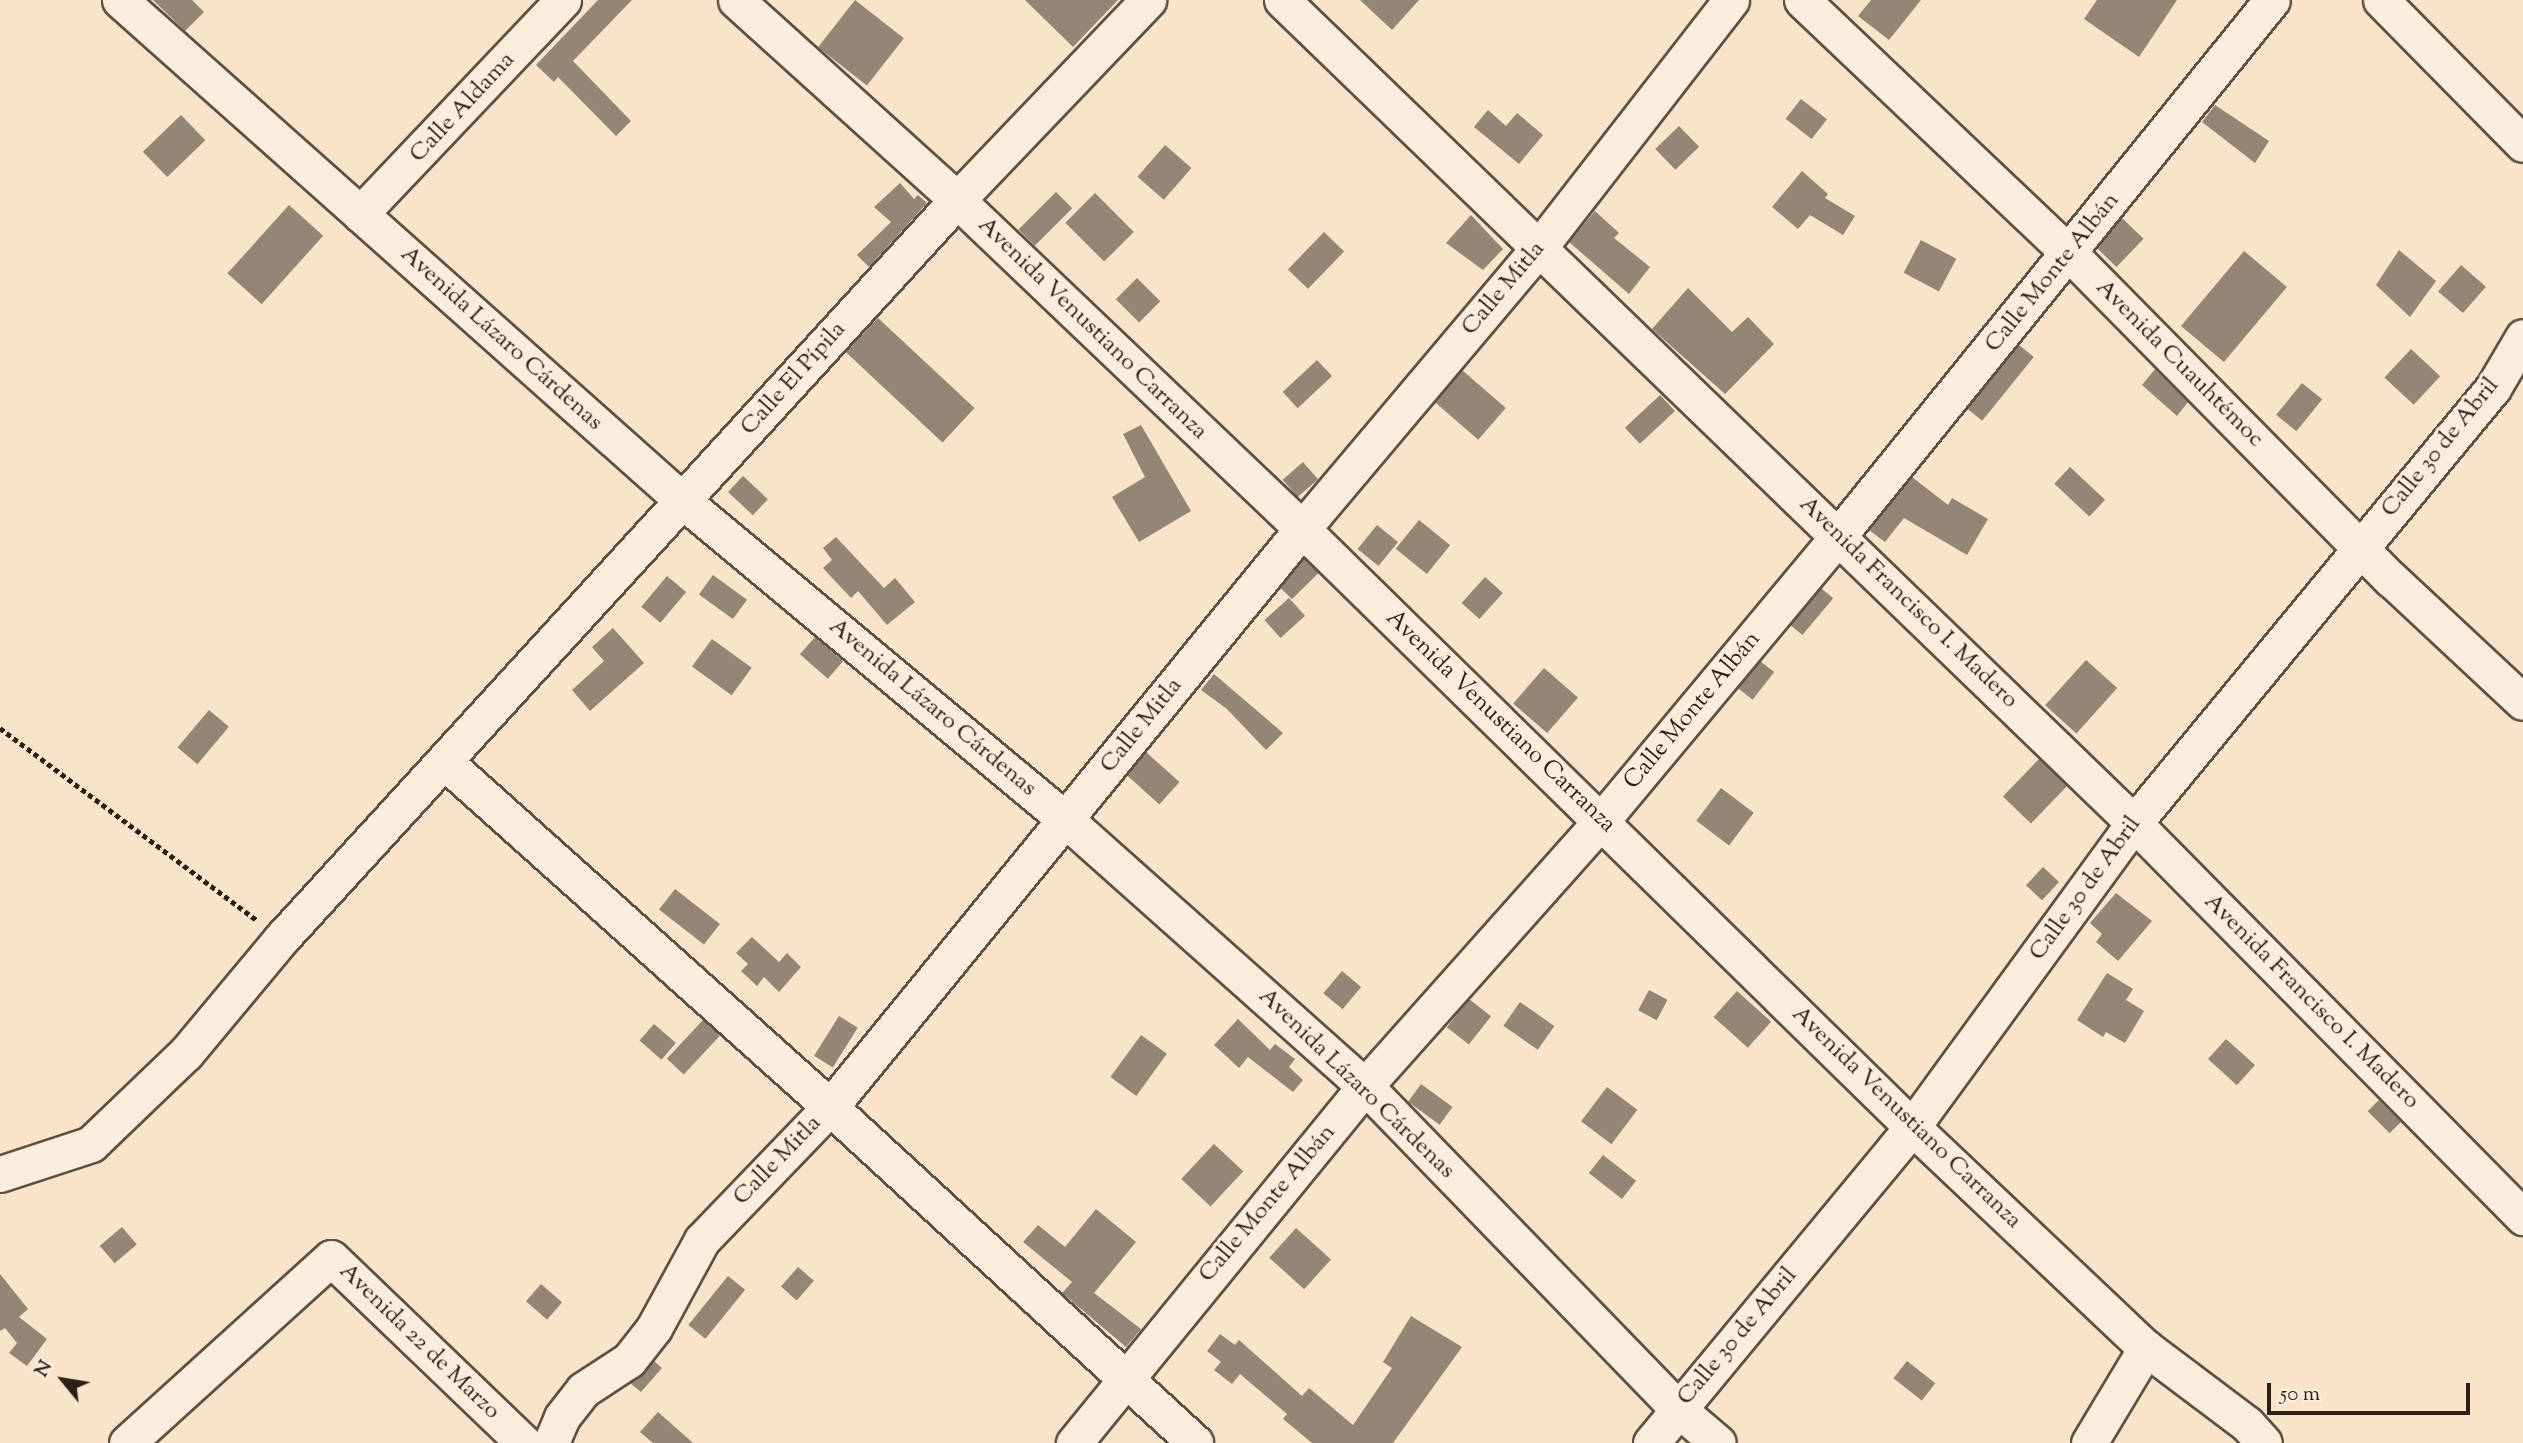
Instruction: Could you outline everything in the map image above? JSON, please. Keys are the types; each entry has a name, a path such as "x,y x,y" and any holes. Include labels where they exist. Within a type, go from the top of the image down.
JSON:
{"street":[{"name":"Avenida Lázaro Cárdenas","path":"120,0 683,501 1066,820 1365,1086 1678,1409 1718,1443"},
{"name":"Calle Aldama","path":"360,214 563,0"},
{"name":"Avenida Venustiano Carranza","path":"736,0 957,200 1302,529 1912,1127 2146,1348 2264,1443"},
{"name":"Calle El Pípila","path":"0,1174 91,1144 186,1052 281,939 957,200 1148,0"},
{"name":"Avenida Francisco I. Madero","path":"1282,0 1538,249 1839,535 2134,823 2523,1217"},
{"name":"Calle Mitla","path":"551,1443 562,1417 583,1391 629,1360 654,1328 702,1240 830,1107 1302,529 1538,249 1731,0"},
{"name":"Avenida Cuauhtémoc","path":"1802,0 2070,254 2360,547 2523,702"},
{"name":"Calle Monte Albán","path":"1074,1443 1365,1086 1601,821 1839,535 2070,254 2272,0"},
{"path":"2381,0 2523,144"},
{"name":"Calle 30 de Abril","path":"1651,1443 1912,1127 2134,823 2493,388 2523,337"},
{"path":"445,762 830,1107 1126,1376 1195,1443"},
{"name":"Avenida 22 de Marzo","path":"127,1443 331,1258 524,1443"},
{"path":"2089,1443 2146,1348"}],"path":[{"path":"0,728 281,939"}],"building":[{"path":"153,0 192,0 204,12 185,31"},
{"path":"598,0 632,0 573,61 631,121 616,136 558,77 554,82 536,65"},
{"path":"855,0 904,38 867,85 818,47"},
{"path":"1025,0 1118,0 1073,47"},
{"path":"1360,0 1419,0 1392,30"},
{"path":"1871,0 1921,0 1889,40 1858,16"},
{"path":"2097,0 2177,0 2139,57 2084,19"},
{"path":"1801,99 1827,119 1812,139 1786,119"},
{"path":"2215,105 2269,141 2255,163 2202,122"},
{"path":"1488,110 1506,126 1517,113 1543,135 1519,164 1474,127"},
{"path":"181,115 205,140 167,177 143,152"},
{"path":"1679,126 1699,147 1675,170 1655,149"},
{"path":"1165,145 1191,168 1164,200 1137,177"},
{"path":"1802,171 1828,194 1825,198 1855,216 1843,235 1810,215 1798,229 1772,207"},
{"path":"900,183 914,199 918,195 927,203 869,267 857,255 891,222 874,207"},
{"path":"1056,192 1072,208 1035,246 1019,229"},
{"path":"1095,193 1134,232 1104,262 1065,223"},
{"path":"289,205 323,236 262,304 227,273"},
{"path":"1595,211 1619,233 1614,238 1650,267 1629,294 1569,242"},
{"path":"1471,215 1503,249 1483,270 1446,243"},
{"path":"2122,218 2144,239 2116,267 2095,246"},
{"path":"1324,232 1344,251 1308,289 1288,269"},
{"path":"1921,240 1956,259 1939,291 1904,273"},
{"path":"2399,250 2436,281 2410,317 2376,285"},
{"path":"2244,251 2287,287 2224,362 2181,326"},
{"path":"2461,265 2486,287 2463,313 2438,291"},
{"path":"1137,278 1160,301 1139,323 1116,299"},
{"path":"1688,288 1732,332 1748,317 1774,344 1725,394 1652,329"},
{"path":"878,318 975,408 942,442 846,352"},
{"path":"2019,345 2034,357 1982,421 1967,409"},
{"path":"2411,349 2440,376 2414,405 2384,378"},
{"path":"1317,360 1332,376 1298,408 1283,392"},
{"path":"2155,369 2188,402 2177,416 2142,385"},
{"path":"1462,370 1506,408 1478,440 1434,402"},
{"path":"2302,383 2322,399 2296,431 2276,415"},
{"path":"1660,395 1675,411 1640,444 1625,428"},
{"path":"1141,425 1191,511 1139,542 1112,497 1145,477 1123,434"},
{"path":"1303,462 1318,479 1298,497 1283,480"},
{"path":"2070,467 2105,500 2089,517 2054,484"},
{"path":"743,476 768,499 753,515 728,492"},
{"path":"1912,477 1948,505 1952,498 1988,519 1967,555 1904,518 1885,542 1869,530"},
{"path":"1419,520 1450,545 1427,574 1396,549"},
{"path":"1377,525 1398,542 1378,566 1357,549"},
{"path":"836,537 884,588 895,578 915,602 887,625 858,591 851,598 823,568 832,560 823,548"},
{"path":"1304,559 1318,573 1292,599 1278,585"},
{"path":"713,575 747,600 733,619 699,594"},
{"path":"667,576 686,592 660,623 641,607"},
{"path":"1485,577 1503,593 1479,619 1462,603"},
{"path":"1821,588 1833,598 1802,635 1790,625"},
{"path":"1289,598 1305,616 1281,638 1264,620"},
{"path":"613,628 644,663 590,711 572,690 604,661 592,647"},
{"path":"815,637 843,661 828,679 800,654"},
{"path":"712,639 752,668 732,695 692,667"},
{"path":"2086,660 2117,688 2076,733 2045,705"},
{"path":"1760,661 1774,672 1753,700 1738,689"},
{"path":"1544,668 1578,698 1547,733 1513,703"},
{"path":"1214,674 1283,733 1266,750 1227,709 1201,690"},
{"path":"209,710 229,727 197,764 178,748"},
{"path":"1146,752 1179,782 1159,804 1126,774"},
{"path":"2039,759 2067,786 2031,823 2003,796"},
{"path":"1721,788 1754,813 1729,845 1696,821"},
{"path":"2043,867 2059,882 2042,900 2026,885"},
{"path":"675,889 720,924 704,945 659,909"},
{"path":"2116,893 2152,921 2118,961 2096,942 2102,934 2090,923"},
{"path":"752,937 779,962 787,953 801,967 779,992 764,977 757,986 741,971 748,964 736,953"},
{"path":"1342,971 1361,987 1343,1009 1323,993"},
{"path":"2107,973 2133,989 2126,1000 2144,1011 2125,1043 2106,1032 2103,1037 2077,1020"},
{"path":"1649,990 1668,1000 1657,1020 1638,1010"},
{"path":"1737,991 1771,1022 1748,1048 1714,1017"},
{"path":"1469,999 1491,1016 1469,1045 1447,1027"},
{"path":"1520,1002 1554,1026 1538,1050 1503,1026"},
{"path":"839,1016 858,1028 833,1068 814,1056"},
{"path":"1238,1019 1270,1050 1275,1044 1295,1059 1289,1067 1303,1080 1293,1092 1248,1057 1239,1068 1214,1045"},
{"path":"703,1020 720,1036 684,1074 667,1059"},
{"path":"654,1024 676,1043 661,1060 640,1041"},
{"path":"1141,1035 1167,1054 1136,1096 1110,1077"},
{"path":"2226,1039 2255,1065 2237,1085 2208,1059"},
{"path":"1421,1084 1453,1107 1440,1125 1408,1102"},
{"path":"1607,1087 1637,1110 1611,1144 1581,1121"},
{"path":"2379,1100 2401,1122 2390,1133 2368,1111"},
{"path":"1214,1144 1243,1171 1211,1206 1181,1179"},
{"path":"1603,1155 1636,1181 1622,1199 1589,1173"},
{"path":"1096,1209 1136,1242 1094,1293 1141,1329 1126,1347 1062,1293 1072,1282 1023,1242 1038,1225 1065,1247"},
{"path":"122,1227 137,1245 115,1263 100,1246"},
{"path":"1296,1228 1331,1259 1304,1289 1269,1258"},
{"path":"798,1267 814,1281 797,1300 781,1287"},
{"path":"0,1274 28,1309 19,1317 47,1339 27,1366 9,1353 17,1343 5,1328 0,1331"},
{"path":"728,1276 745,1290 705,1339 688,1325"},
{"path":"541,1284 562,1302 547,1320 526,1301"},
{"path":"1411,1316 1462,1347 1393,1443 1312,1443 1283,1419 1287,1414 1240,1374 1232,1384 1214,1370 1221,1362 1207,1351 1220,1334 1235,1345 1239,1340 1302,1396 1309,1388 1353,1425 1392,1368 1383,1362"},
{"path":"654,1361 662,1368 641,1392 630,1383"},
{"path":"1907,1361 1935,1383 1922,1401 1893,1378"},
{"path":"658,1412 693,1443 653,1443 640,1432"}]}
